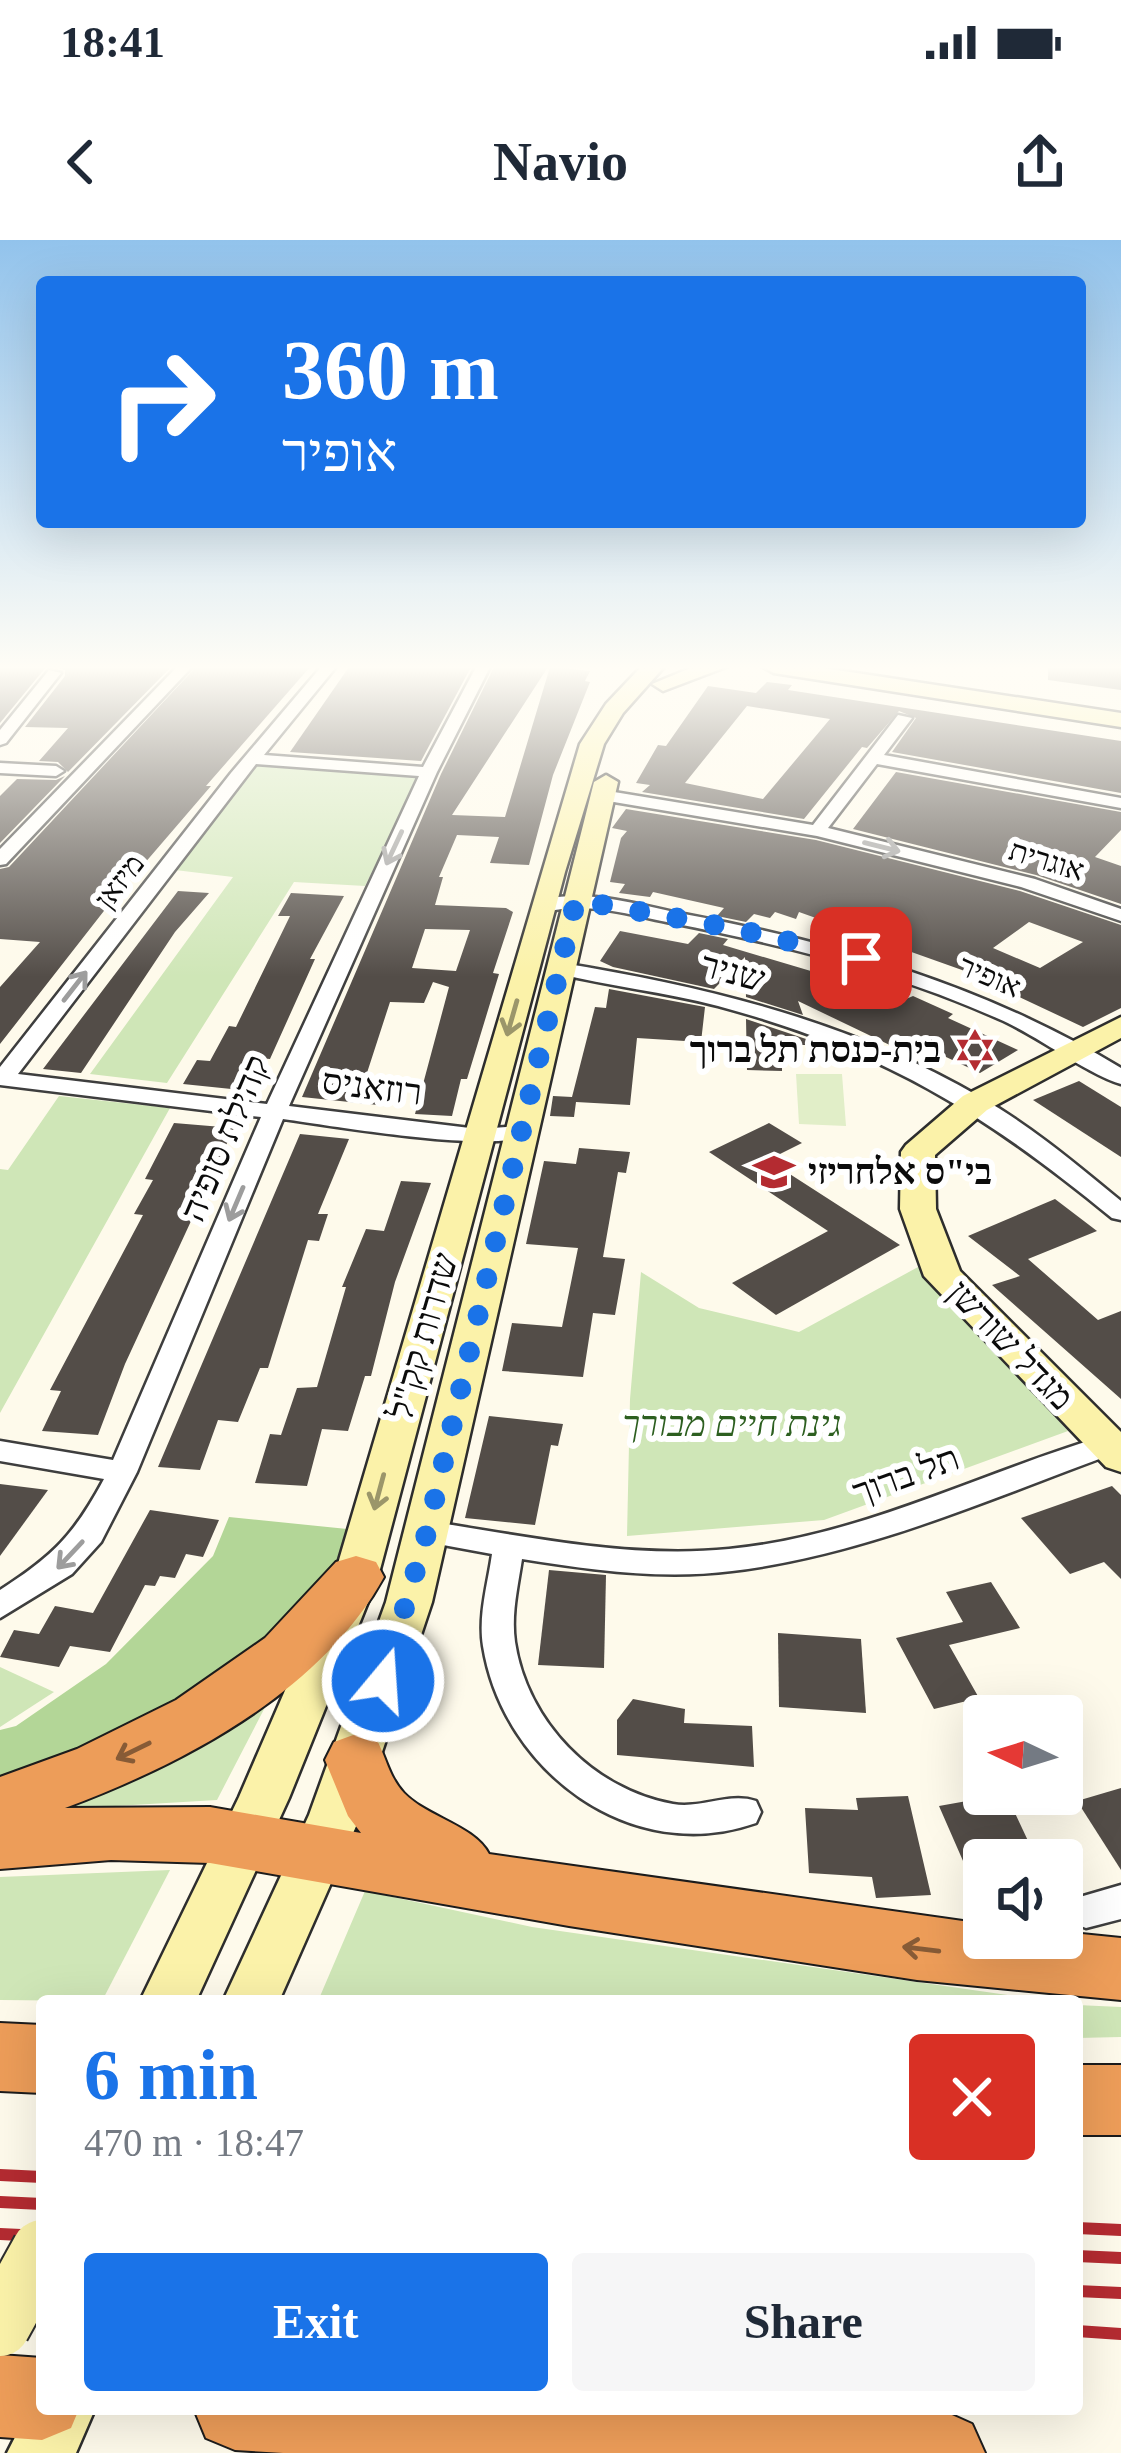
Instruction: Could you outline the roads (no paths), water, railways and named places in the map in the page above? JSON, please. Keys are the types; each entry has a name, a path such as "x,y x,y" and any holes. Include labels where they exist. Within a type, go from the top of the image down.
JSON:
{"highway":[{"path":"0,1804 133,1752 191,1720 305,1638 356,1577"},
{"path":"356,1760 366,1795 389,1822 507,1886"},
{"path":"0,1840 111,1832 245,1840 917,1949 1121,1969"},
{"path":"0,2057 36,2059"},
{"path":"1083,2100 1121,2100"},
{"path":"0,2396 36,2398"},
{"path":"332,2415 943,2453"}],"main road":[{"name":"שדרות קק\"ל","path":"254,1995 356,1760 409,1602 427,1532 500,1135 561,903 587,770"},
{"name":"שדרות קק\"ל","path":"171,1995 245,1840 356,1577 500,1135 562,969 561,903 612,770"},
{"name":"מגדל שורשן","path":"1114,1451 943,1276 918,1209 918,1152 975,1102 1121,1026"},
{"path":"0,2326 36,2261"},
{"path":"41,2453 59,2415"}],"street":[{"path":"42,770 56,771"},
{"path":"0,860 86,770"},
{"name":"מיזאן","path":"2,1078 243,770"},
{"path":"405,770 429,772"},
{"path":"817,831 864,770"},
{"path":"941,770 1121,803"},
{"name":"קהילת סופיה","path":"0,1606 61,1566 89,1534 122,1472 275,1111 429,772"},
{"name":"אוגרית","path":"602,795 817,831 1028,883 1121,914"},
{"name":"אופיר","path":"561,903 732,928 861,958 1076,1047 1121,1077"},
{"name":"שניר","path":"562,969 663,988 821,1029 975,1102 1121,1213"},
{"name":"רוזאניס","path":"2,1078 500,1135"},
{"path":"0,1450 122,1472"},
{"name":"תל ברוך","path":"427,1532 620,1560 726,1560 850,1536 1114,1451"},
{"path":"508,1544 498,1641 510,1688 549,1755 620,1804 681,1821 743,1812"}],"railway":[{"path":"0,2175 36,2177"},
{"path":"0,2202 36,2204"},
{"path":"1083,2228 1121,2230"},
{"path":"0,2234 36,2236"},
{"path":"1083,2256 1121,2258"},
{"path":"0,2275 36,2277"},
{"path":"1083,2291 1121,2293"},
{"path":"1083,2331 1121,2334"}],"place":[{"name":"בית-כנסת תל ברוך","path":"975,1050"},
{"name":"בי\"ס אלחריזי","path":"774,1172"}],"park label":[{"name":"גינת חיים מבורך","path":"732,1424"}]}
